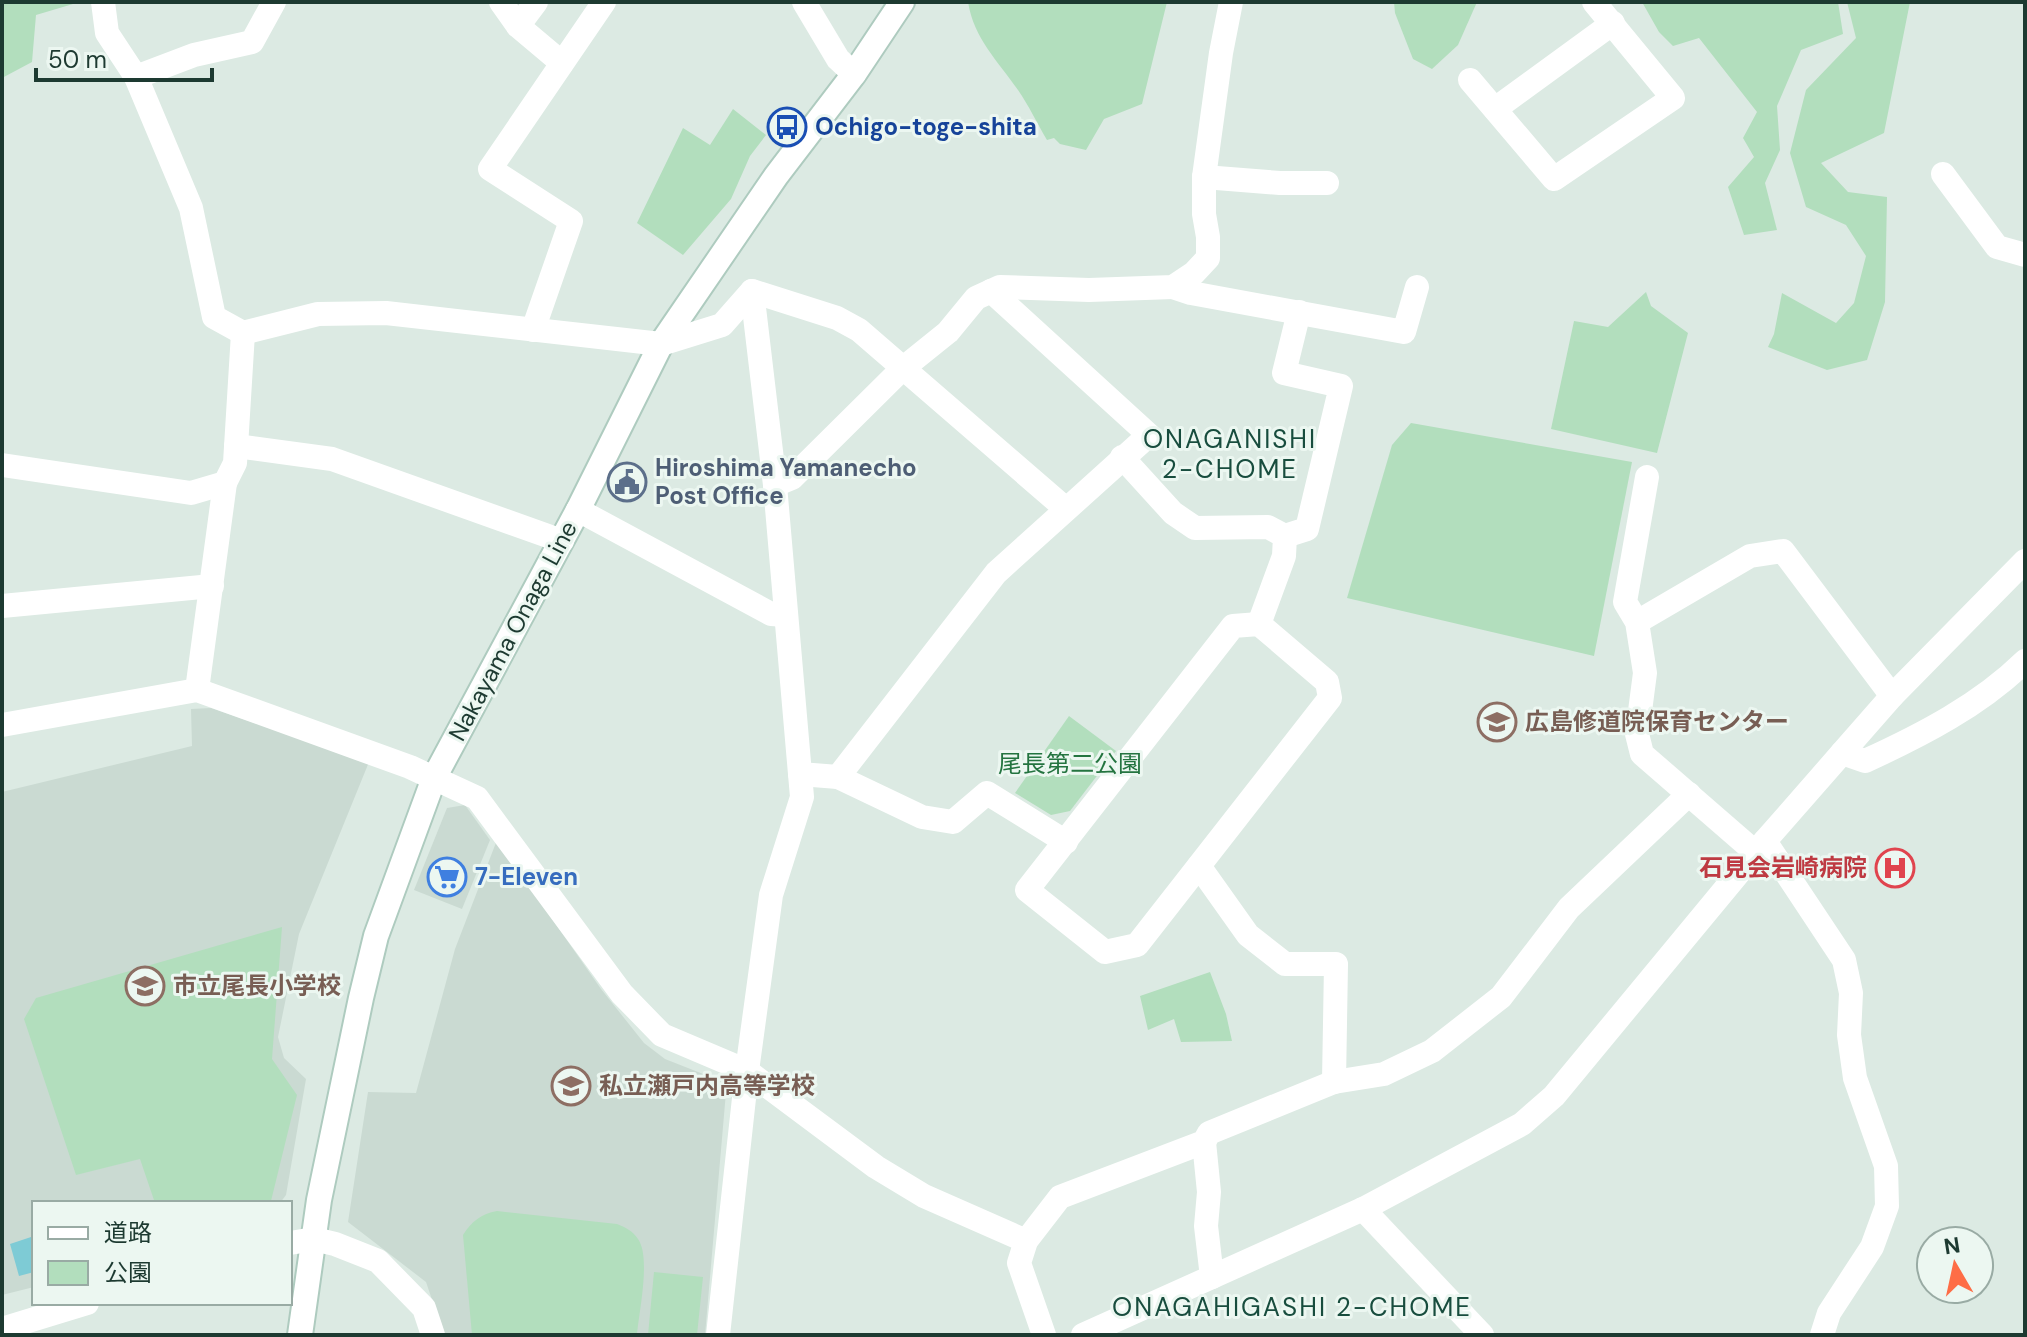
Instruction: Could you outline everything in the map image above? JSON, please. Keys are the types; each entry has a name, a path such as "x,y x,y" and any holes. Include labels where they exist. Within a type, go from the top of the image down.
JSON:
{"street":[{"path":"103,2 107,33 136,77 191,208 214,317 243,333 318,314 386,313 661,344 722,325 752,291"},
{"path":"136,77 194,55 252,42 274,2"},
{"path":"501,2 518,26 562,63"},
{"path":"518,26 536,2"},
{"path":"533,330 571,221 490,169 604,2"},
{"path":"804,2 838,59 854,74"},
{"name":"Nakayama Onaga Line","path":"300,1335 302,1241 342,1091 376,936 434,778 562,541 661,344 776,176 854,74 902,2"},
{"path":"1173,287 1194,273 1208,258 1204,177 1231,2"},
{"path":"1470,80 1554,179 1673,98 1594,2"},
{"path":"1495,109 1613,23"},
{"path":"1943,174 1997,247 2025,255"},
{"path":"1204,177 1327,183"},
{"path":"775,485 792,478 902,369 948,332 976,298 1000,287 1089,290 1173,287 1191,293 1404,332 1417,287"},
{"path":"752,291 837,318 859,330 1066,509"},
{"path":"718,1335 747,1071 771,895 802,797 775,485 752,291"},
{"path":"838,777 996,573 1149,435 991,291"},
{"path":"1122,457 1173,513 1195,528 1268,527 1285,536 1307,529 1341,386 1284,373 1299,312"},
{"path":"197,690 225,483 235,463 243,333"},
{"path":"236,446 332,459 562,541"},
{"path":"2,465 191,493 225,483"},
{"path":"1647,477 1625,602 1637,622 1645,673 1637,734 1642,754 1689,794 1760,846 1844,960 1851,993 1849,1035 1855,1078 1886,1166 1887,1206 1872,1247 1829,1313 1822,1335"},
{"path":"578,510 771,614 786,615"},
{"path":"1259,624 1284,556 1285,536"},
{"path":"1637,622 1750,556 1783,551 1892,696"},
{"path":"1083,1335 1363,1209 1522,1124 1554,1096 1760,846 1892,696 2025,561"},
{"path":"2,606 212,586"},
{"path":"1259,624 1327,682 1330,698 1137,945 1105,952 1027,890 1066,842 1233,626 1259,624"},
{"path":"1842,753 1865,761 1922,735 2004,682 2025,661"},
{"path":"2,725 197,690 410,767 477,798 622,994 662,1035 747,1071 876,1167 924,1196 1026,1241"},
{"path":"800,774 838,777 922,817 953,822 987,793 1066,842"},
{"path":"1212,1277 1206,1226 1209,1192 1204,1142 1209,1133 1334,1082 1384,1074 1432,1051 1501,997 1569,908 1689,794"},
{"path":"1199,866 1248,935 1285,964 1336,964 1334,1082"},
{"path":"1044,1335 1019,1263 1026,1241 1060,1197 1204,1142"},
{"path":"1363,1209 1482,1335"},
{"path":"302,1241 335,1244 378,1261 424,1308 433,1335"},
{"path":"2,1329 80,1305"}],"shaded area":[{"name":"市立尾長小学校","path":"211,708 369,762 299,934 278,1037 284,1058 306,1079 286,1195 282,1201 32,1201 32,1288 2,1295 2,792 192,746 191,709"},
{"path":"465,805 490,840 462,909 414,890 447,808"},
{"name":"私立瀬戸内高等学校","path":"497,840 601,989 644,1043 665,1059 721,1081 726,1092 705,1335 444,1335 426,1282 348,1222 368,1092 416,1093 455,949"}],"green space":[{"path":"2,2 73,4 36,15 32,62 2,78"},
{"path":"968,2 1167,2 1142,104 1104,119 1086,150 1060,144 1054,138 1047,140 1022,96 981,38"},
{"path":"1394,2 1477,2 1458,45 1432,69 1413,59 1395,13"},
{"path":"1642,2 1838,2 1843,34 1801,50 1777,106 1780,150 1765,183 1777,230 1744,235 1728,187 1754,157 1743,138 1757,112 1699,38 1673,46 1659,32"},
{"path":"1847,2 1910,2 1884,133 1821,163 1848,192 1887,197 1885,302 1867,360 1827,370 1768,347 1774,334 1782,293 1836,323 1854,303 1866,256 1846,225 1806,207 1790,153 1806,90 1856,38"},
{"path":"733,109 766,135 750,156 731,199 683,255 637,223 683,128 710,145"},
{"path":"1646,292 1651,306 1688,333 1657,453 1551,429 1574,321 1608,327"},
{"path":"1411,423 1632,462 1594,656 1347,598 1392,445"},
{"name":"尾長第二公園","path":"1069,716 1116,751 1070,811 1051,815 1015,793"},
{"path":"282,927 272,1059 297,1095 271,1201 154,1201 140,1159 76,1175 24,1019 36,998"},
{"path":"1210,972 1226,1014 1232,1041 1181,1042 1174,1019 1148,1030 1140,996"},
{"path":"497,1211 617,1224 634,1234 644,1258 637,1335 472,1335 463,1235 477,1219"},
{"path":"654,1272 703,1277 697,1335 648,1335"}],"water":[{"path":"32,1237 32,1273 19,1276 10,1244"}],"place":[{"name":"Ochigo-toge-shita","path":"787,127"},
{"name":"Hiroshima Yamanecho Post Office","path":"627,482"},
{"name":"広島修道院保育センター","path":"1497,722"},
{"name":"石見会岩崎病院","path":"1895,868"},
{"name":"7-Eleven","path":"447,877"},
{"name":"市立尾長小学校","path":"145,986"},
{"name":"私立瀬戸内高等学校","path":"571,1086"}],"district":[{"name":"ONAGANISHI 2-CHOME","path":"1230,454"},
{"name":"ONAGAHIGASHI 2-CHOME","path":"1292,1307"}]}
